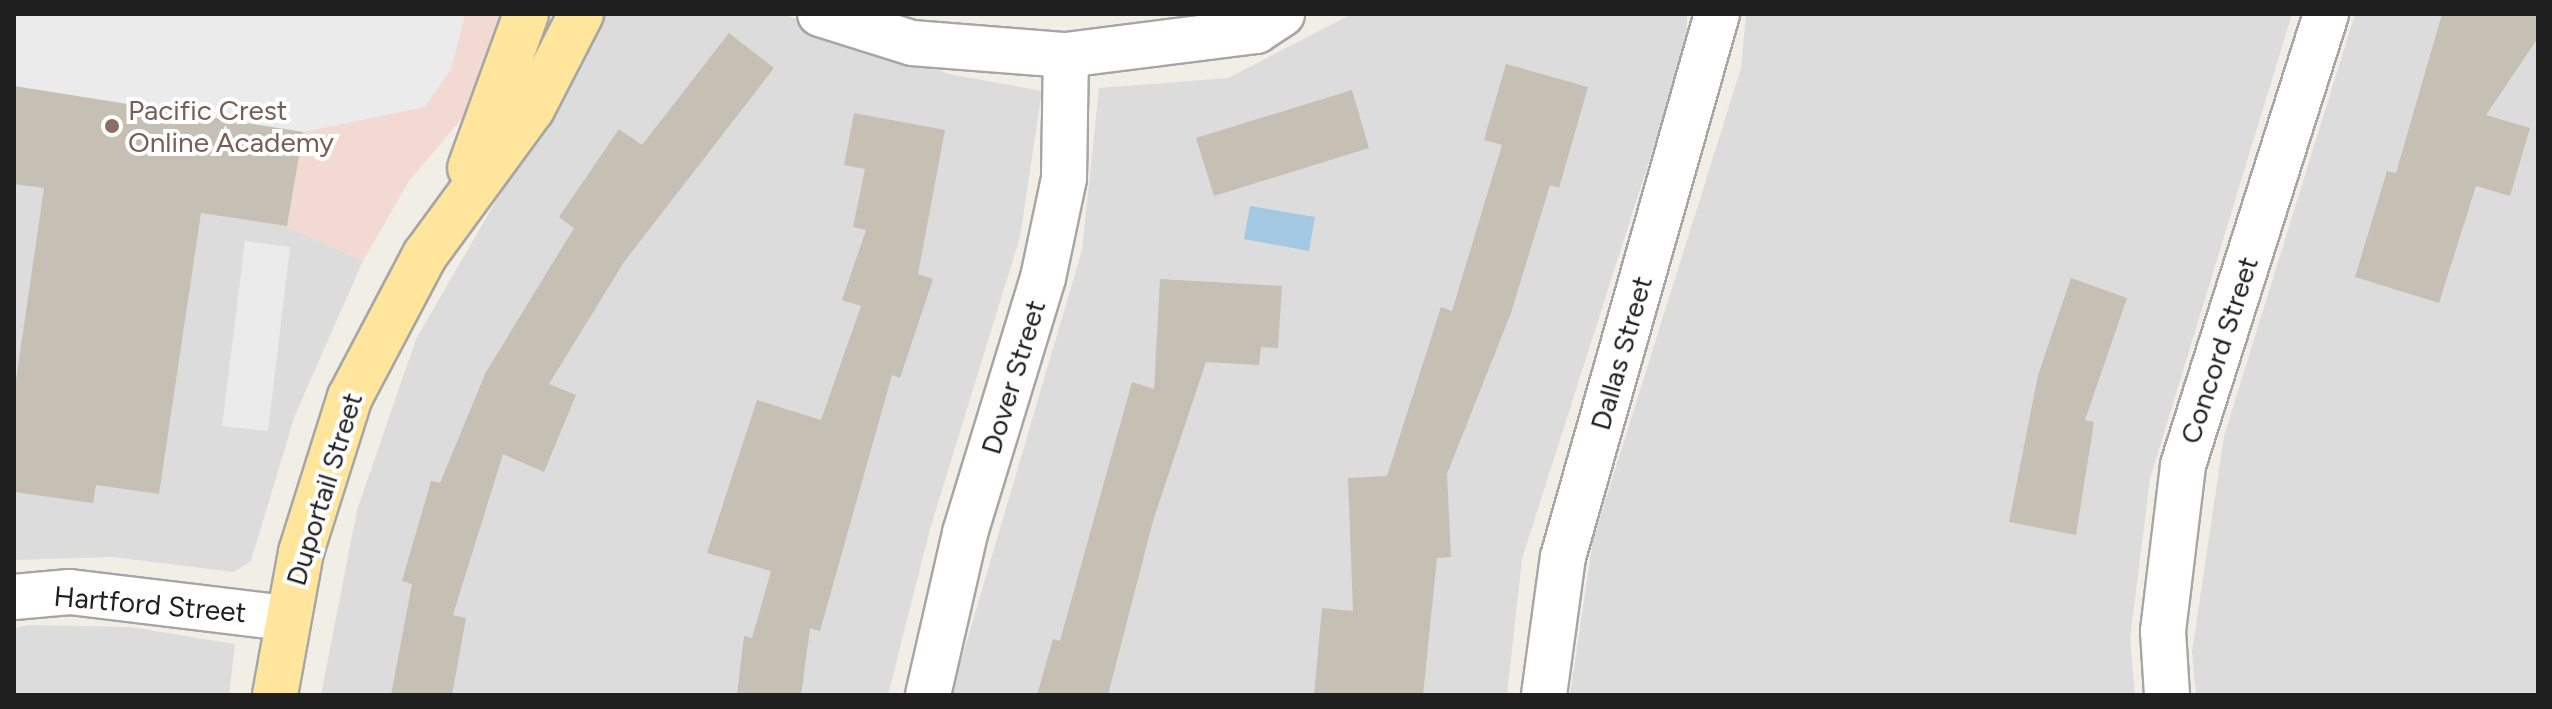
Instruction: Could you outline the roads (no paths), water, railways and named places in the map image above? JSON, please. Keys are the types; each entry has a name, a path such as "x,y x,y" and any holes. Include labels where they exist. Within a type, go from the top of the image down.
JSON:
{"main road":[{"name":"Duportail Street","path":"275,695 286,618 350,397 453,211 526,14"},
{"name":"Duportail Street","path":"453,211 532,109 581,14"}],"street":[{"path":"820,14 883,38 1066,55 1256,31 1282,14"},
{"path":"895,14 982,48"},
{"name":"Dallas Street","path":"1544,695 1563,557 1717,14"},
{"name":"Concord Street","path":"2167,695 2163,631 2183,465 2326,14"},
{"name":"Dover Street","path":"928,695 965,533 1043,278 1064,178 1066,55"},
{"name":"Hartford Street","path":"14,597 70,592 286,618"}],"water":[{"path":"1250,206 1315,217 1309,251 1244,239"}],"place":[{"name":"Pacific Crest Online Academy","path":"112,126"}]}
